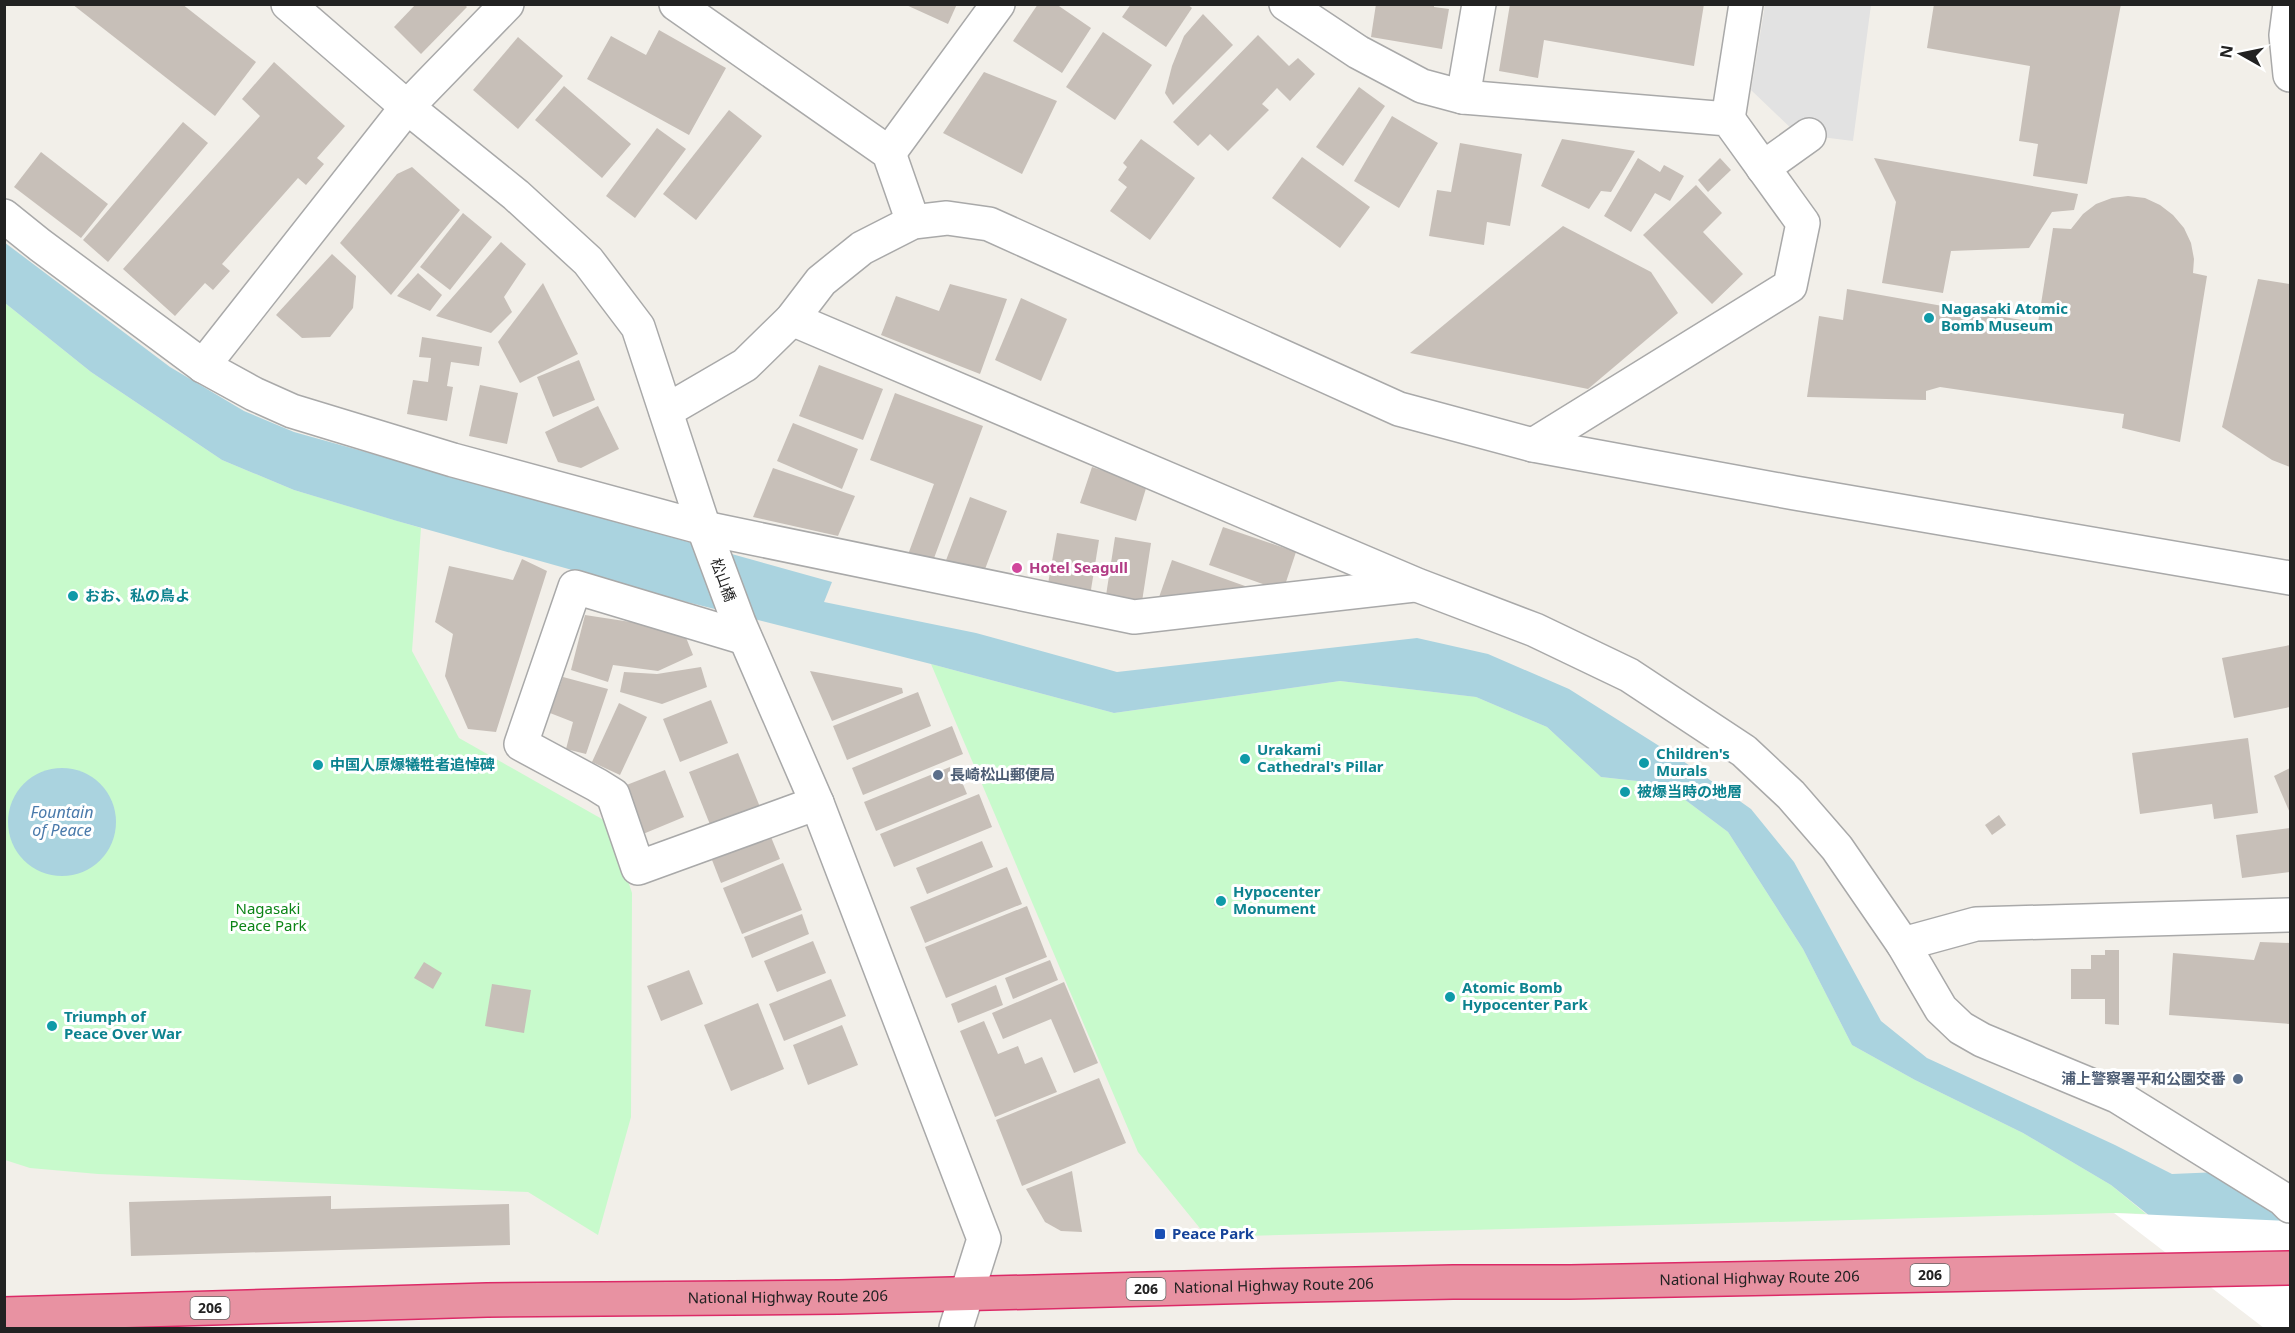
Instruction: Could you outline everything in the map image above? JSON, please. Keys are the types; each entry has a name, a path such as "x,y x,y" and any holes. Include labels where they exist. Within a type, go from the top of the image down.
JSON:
{"highway":[{"name":"National Highway Route 206","path":"4,1314 487,1300 839,1297 1442,1282 1570,1282 2290,1268"}],"street":[{"name":"松山橋","path":"288,4 407,107 516,195 588,261 638,327 706,532 742,630 816,802 984,1239 956,1329"},
{"path":"203,366 407,107 507,4"},
{"path":"676,4 889,153 913,222"},
{"path":"889,153 998,4"},
{"path":"1286,4 1358,52 1422,86 1463,97 1728,119"},
{"path":"1463,97 1479,4"},
{"path":"1533,445 1791,286 1803,223 1728,119 1746,4"},
{"path":"2290,4 2286,35 2290,75"},
{"path":"1763,168 1809,135"},
{"path":"4,216 203,366 254,394 292,411 453,460 706,532 1134,617 1417,585"},
{"path":"666,411 745,365 792,319 821,281 862,248 913,222 947,218 988,224 1399,409 1533,445 1807,495 2290,578"},
{"path":"792,319 1417,585 1535,630 1629,675 1744,752 1791,795 1837,848 1903,944 1941,1009 1961,1028 1982,1040 2117,1096 2283,1199 2290,1206"},
{"path":"742,630 575,587 521,744 613,795 638,868 816,802"},
{"path":"1903,944 1976,924 2290,915"}],"green space":[{"name":"Nagasaki Peace Park","path":"5,303 91,372 222,460 294,490 421,528 412,651 459,738 609,823 632,893 631,1117 598,1235 528,1192 98,1174 30,1168 5,1160"},
{"name":"Atomic Bomb Hypocenter Park","path":"931,664 1114,713 1340,681 1476,697 1547,727 1601,777 1664,784 1728,832 1803,949 1852,1045 1915,1080 2023,1133 2111,1185 2146,1214 1207,1237 1138,1152"}],"shaded area":[{"path":"1765,5 1871,5 1853,141 1797,134 1751,90"}],"water":[{"path":"4,242 170,367 244,411 294,432 832,582 824,602 976,633 1117,672 1417,638 1488,654 1569,689 1683,761 1751,809 1794,862 1881,1021 1927,1058 2115,1145 2172,1174 2219,1172 2290,1223 2290,1328 2111,1185 2023,1133 1915,1080 1852,1045 1803,949 1728,832 1664,784 1601,777 1547,727 1476,697 1340,681 1114,713 679,600 294,490 222,460 91,372 5,303"},
{"name":"Fountain of Peace","path":"62,768 83,772 100,784 112,801 116,822 112,843 100,860 83,872 62,876 41,872 24,860 12,843 8,822 12,801 24,784 41,772"}],"pier":[{"path":"2114,1213 2290,1221 2290,1328 2264,1328"}],"building":[{"path":"72,4 182,4 256,62 215,116"},
{"path":"416,4 464,4 467,7 421,54 394,27"},
{"path":"904,4 957,4 948,24"},
{"path":"1038,4 1056,4 1091,28 1062,73 1013,41"},
{"path":"1131,4 1187,4 1192,8 1166,47 1122,17"},
{"path":"1376,4 1434,4 1434,7 1449,9 1442,49 1371,37"},
{"path":"1510,4 1704,4 1694,66 1544,40 1538,78 1499,71"},
{"path":"1934,4 2121,4 2087,184 2033,176 2038,144 2019,141 2030,66 1927,48"},
{"path":"1203,14 1233,45 1173,105 1165,93 1172,66 1184,36"},
{"path":"659,30 726,68 689,135 587,79 611,36 646,55"},
{"path":"1103,32 1152,65 1115,120 1066,87"},
{"path":"1258,35 1289,66 1298,58 1315,74 1290,101 1277,88 1262,104 1269,110 1228,151 1210,134 1198,146 1173,122"},
{"path":"518,37 563,76 518,129 473,90"},
{"path":"274,62 345,126 317,158 324,164 306,185 298,178 222,264 230,271 213,290 205,283 175,316 123,269 260,116 242,99"},
{"path":"984,72 1057,101 1022,174 943,133"},
{"path":"564,86 631,144 602,178 535,120"},
{"path":"1359,87 1385,106 1343,166 1316,147"},
{"path":"729,110 762,136 696,220 663,194"},
{"path":"1392,116 1438,143 1399,208 1354,181"},
{"path":"183,122 208,143 108,262 83,240"},
{"path":"657,128 686,149 635,218 606,196"},
{"path":"1141,139 1195,178 1150,240 1110,211 1127,187 1118,180 1127,167 1123,163"},
{"path":"1562,139 1635,151 1611,192 1601,191 1589,209 1541,186"},
{"path":"1460,143 1522,154 1510,226 1487,222 1484,245 1429,236 1437,190 1451,192"},
{"path":"41,152 108,204 81,238 14,187"},
{"path":"1302,157 1370,207 1340,248 1272,198"},
{"path":"1638,158 1660,172 1664,165 1684,176 1670,201 1655,193 1631,232 1604,216"},
{"path":"1720,158 1731,170 1708,192 1698,180"},
{"path":"1874,158 2078,194 2074,210 2052,212 2029,248 1951,251 1943,293 1882,283 1896,202"},
{"path":"412,167 460,210 391,295 340,243 397,174"},
{"path":"1696,185 1722,213 1703,232 1743,274 1712,304 1643,235"},
{"name":"Nagasaki Atomic Bomb Museum","path":"2128,196 2145,198 2160,205 2173,215 2184,228 2191,243 2194,259 2193,273 2207,276 2180,442 2122,428 2124,414 1940,387 1926,391 1926,400 1807,397 1819,316 1843,320 1847,289 2038,323 2053,228 2071,229 2083,214 2096,204 2112,198"},
{"path":"463,213 492,237 450,290 420,267"},
{"path":"1563,226 1651,272 1678,313 1588,389 1410,353"},
{"path":"501,242 526,264 504,297 512,312 491,333 436,316"},
{"path":"332,254 356,276 353,308 330,337 302,338 276,315"},
{"path":"418,273 442,295 430,311 397,296"},
{"path":"2258,279 2290,284 2290,467 2272,460 2222,427"},
{"path":"543,283 578,354 520,383 498,342"},
{"path":"950,284 1007,299 980,374 881,335 896,296 939,311"},
{"path":"1021,298 1067,319 1041,381 995,360"},
{"path":"422,337 482,347 479,366 451,362 447,386 453,387 447,421 407,414 413,380 428,382 431,358 419,357"},
{"path":"579,360 595,400 553,417 537,377"},
{"path":"819,365 883,389 863,440 799,416"},
{"path":"480,385 518,393 507,444 469,436"},
{"path":"895,393 983,426 930,569 906,560 934,484 870,460"},
{"path":"598,406 619,449 581,468 558,462 545,432"},
{"path":"793,423 858,449 842,489 777,461"},
{"path":"1092,467 1147,485 1136,521 1080,503"},
{"path":"773,468 855,496 838,536 753,517"},
{"path":"970,497 1007,511 982,577 945,563"},
{"path":"1223,527 1296,552 1283,591 1209,565"},
{"path":"1057,533 1099,540 1089,602 1046,595"},
{"path":"1115,537 1151,543 1141,608 1105,602"},
{"path":"522,559 547,571 496,732 468,729 445,676 453,634 435,622 449,566 513,580"},
{"path":"1172,560 1245,586 1240,600 1157,603"},
{"path":"585,615 683,630 693,655 658,671 613,665 608,682 571,670"},
{"path":"2290,645 2290,707 2234,718 2222,658"},
{"path":"701,667 707,687 662,704 620,692 624,672 657,674"},
{"path":"810,671 902,688 903,693 832,721"},
{"path":"563,677 608,689 586,754 566,749 573,722 550,713"},
{"path":"918,692 931,726 847,760 833,726"},
{"path":"711,700 728,743 680,762 663,719"},
{"path":"619,703 647,717 620,775 592,762"},
{"path":"952,726 963,754 863,795 852,768"},
{"path":"2248,738 2258,813 2214,819 2212,804 2140,814 2132,753"},
{"path":"738,753 760,807 711,827 689,772"},
{"path":"955,765 967,794 876,831 864,802"},
{"path":"2290,768 2290,813 2274,776"},
{"path":"665,770 684,817 643,834 624,786"},
{"path":"979,794 992,827 894,867 880,834"},
{"path":"1999,815 2006,825 1992,835 1985,825"},
{"path":"2290,828 2290,872 2242,878 2236,835"},
{"path":"771,837 780,859 721,883 712,860"},
{"path":"982,841 993,867 927,894 916,868"},
{"path":"783,863 802,910 742,934 723,888"},
{"path":"1007,867 1022,904 925,943 910,907"},
{"name":"Hypocenter Monument","path":"1219,893 1228,898 1223,909 1214,905"},
{"path":"1027,906 1047,957 946,998 925,947"},
{"path":"802,914 809,934 752,958 744,937"},
{"path":"813,941 826,973 777,992 764,961"},
{"path":"2260,942 2290,943 2290,1024 2169,1015 2173,953 2254,960"},
{"path":"2105,950 2119,950 2119,1025 2105,1024 2105,999 2071,999 2071,969 2091,969 2091,955 2105,955"},
{"path":"1050,960 1058,980 1013,999 1005,978"},
{"path":"424,962 442,973 433,989 414,978"},
{"path":"689,970 703,1004 661,1021 647,986"},
{"path":"831,979 846,1016 784,1041 769,1004"},
{"path":"1064,982 1098,1063 1074,1073 1051,1019 1003,1039 992,1013"},
{"path":"492,984 531,990 524,1033 485,1026"},
{"path":"996,985 1003,1005 958,1023 951,1004"},
{"path":"758,1003 784,1069 731,1091 704,1025"},
{"path":"984,1021 998,1054 1018,1046 1025,1064 1042,1057 1057,1092 995,1117 960,1031"},
{"path":"842,1025 858,1065 808,1085 793,1045"},
{"path":"1099,1078 1126,1143 1022,1186 996,1120"},
{"path":"1072,1171 1082,1232 1061,1231 1045,1222 1026,1189"},
{"path":"331,1196 331,1209 509,1204 510,1245 131,1256 129,1202"}],"place":[{"name":"Nagasaki Atomic Bomb Museum","path":"1929,318"},
{"name":"Hotel Seagull","path":"1017,568"},
{"name":"おお、私の鳥よ","path":"73,596"},
{"name":"Urakami Cathedral's Pillar","path":"1245,759"},
{"name":"Children's Murals","path":"1644,763"},
{"name":"中国人原爆犧牲者追悼碑","path":"318,765"},
{"name":"長崎松山郵便局","path":"938,775"},
{"name":"被爆当時の地層","path":"1625,792"},
{"name":"Hypocenter Monument","path":"1221,901"},
{"name":"Atomic Bomb Hypocenter Park","path":"1450,997"},
{"name":"Triumph of Peace Over War","path":"52,1026"},
{"name":"浦上警察署平和公園交番","path":"2238,1079"},
{"name":"Peace Park","path":"1160,1234"}]}
